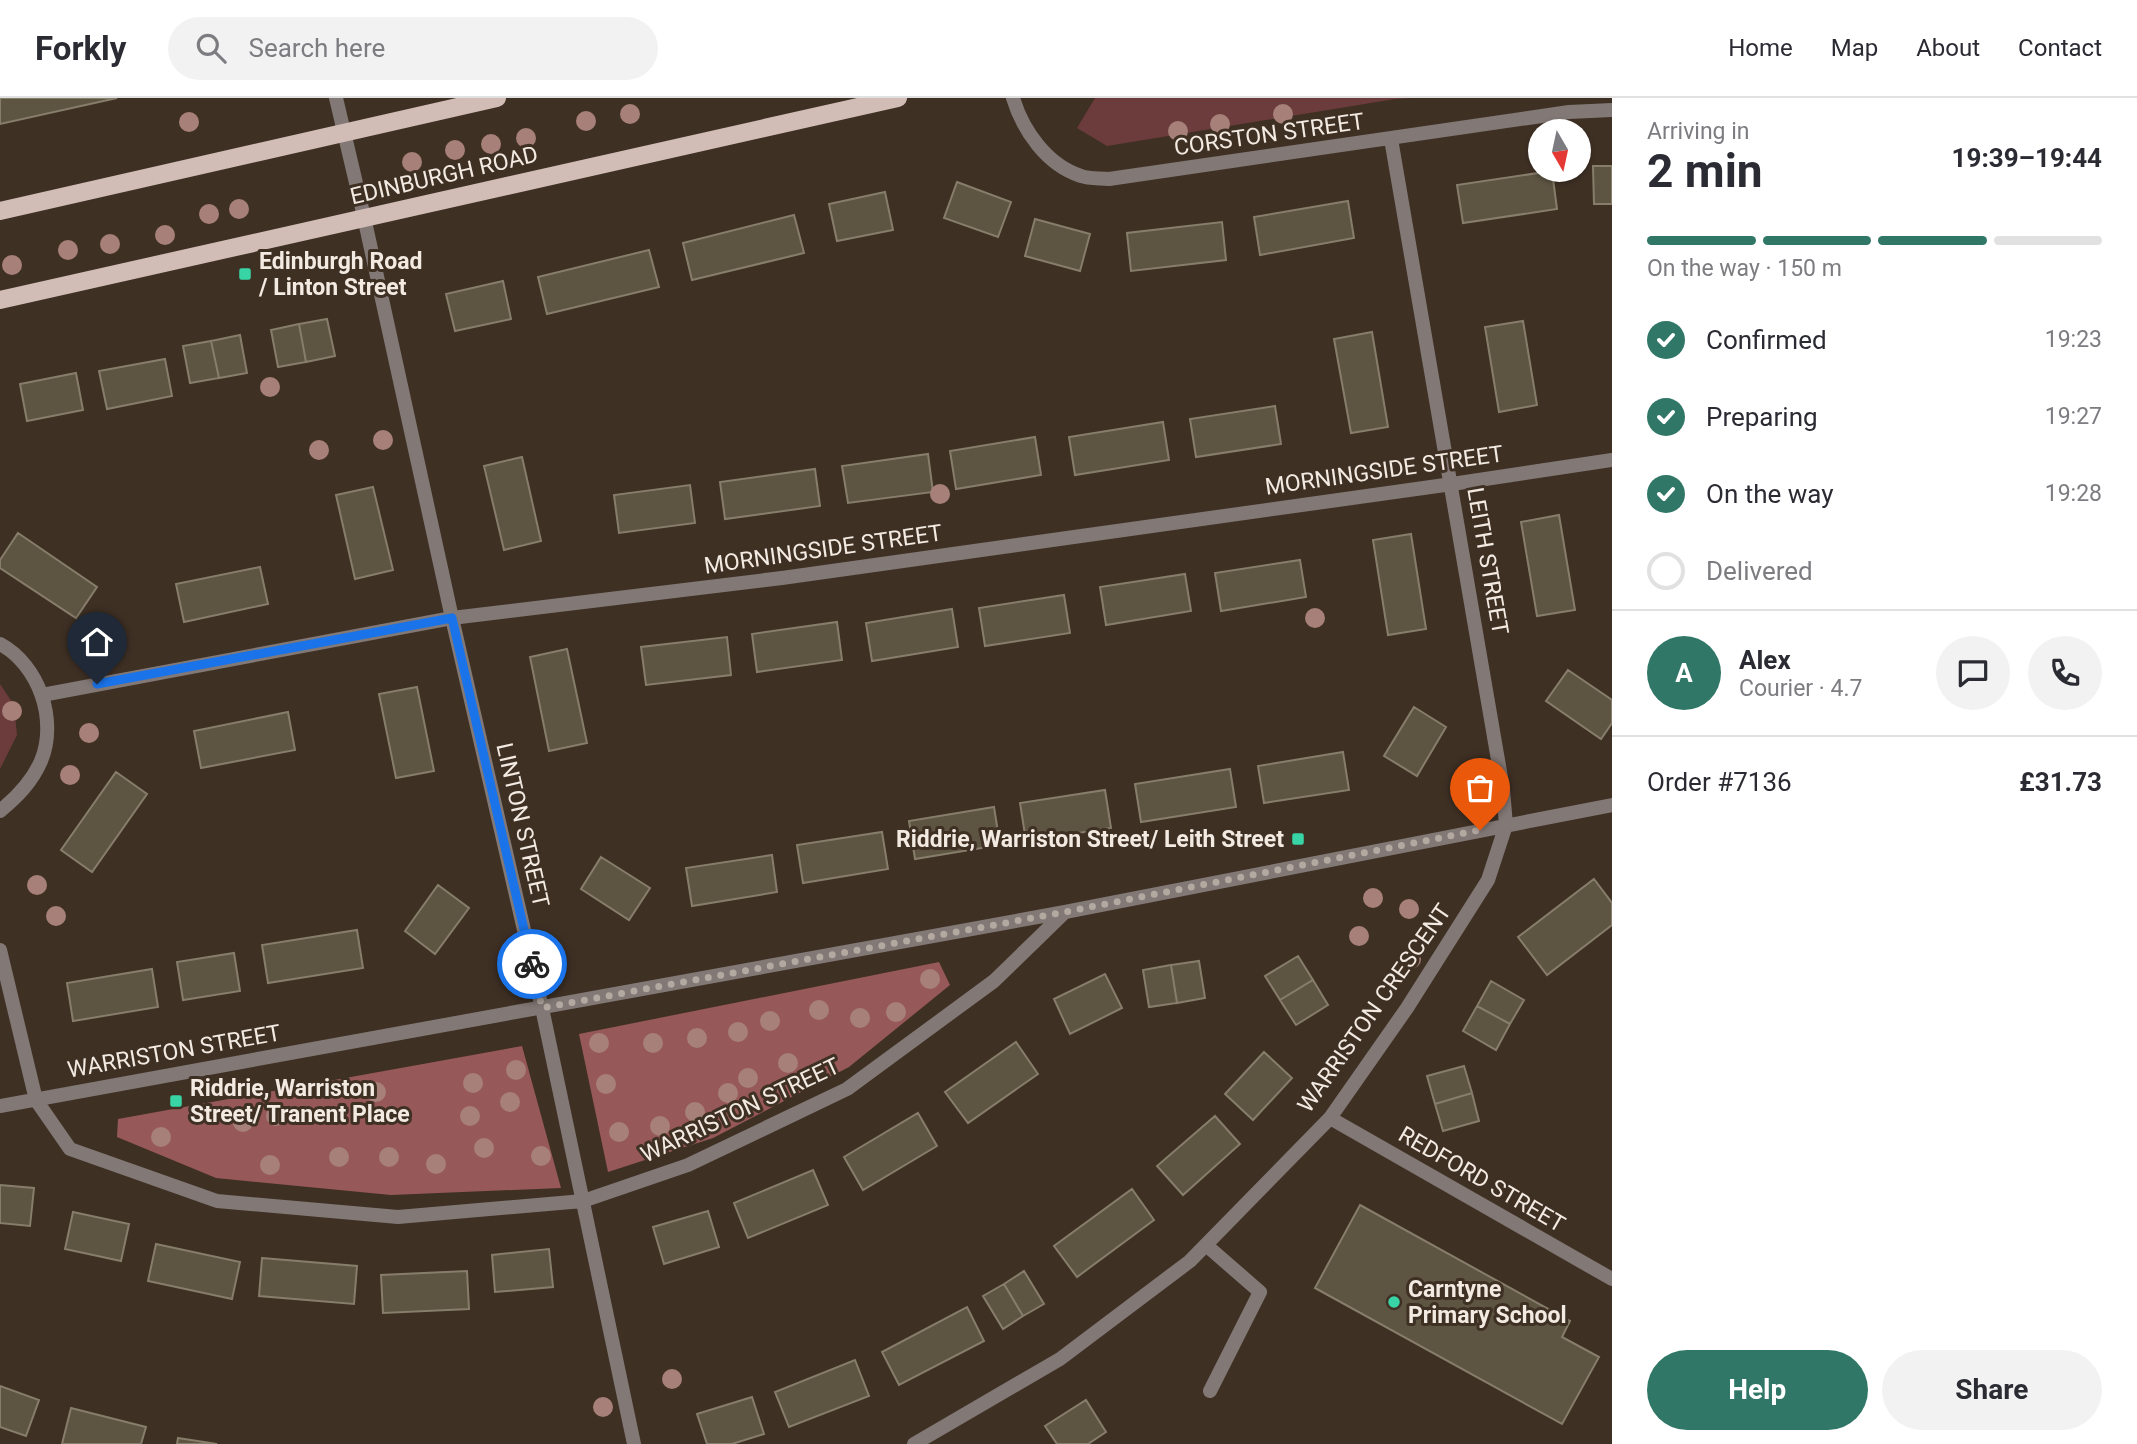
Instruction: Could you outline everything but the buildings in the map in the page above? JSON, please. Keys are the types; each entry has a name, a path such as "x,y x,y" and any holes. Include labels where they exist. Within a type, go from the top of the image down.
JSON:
{"main road":[{"path":"0,211 497,98"},
{"name":"EDINBURGH ROAD","path":"0,300 863,102 898,98"}],"street":[{"name":"LINTON STREET","path":"336,98 542,1008 634,1444"},
{"name":"CORSTON STREET","path":"1013,98 1026,128 1039,147 1061,168 1083,177 1109,179 1569,112 1612,110"},
{"name":"LEITH STREET","path":"1391,139 1501,775 1506,825"},
{"name":"MORNINGSIDE STREET","path":"42,695 452,618 782,578 1612,460"},
{"path":"0,643 9,648 29,669 42,695 48,727 42,760 26,788 0,811"},
{"name":"WARRISTON STREET","path":"0,1106 1065,912 1612,805"},
{"name":"WARRISTON CRESCENT","path":"914,1444 1060,1359 1190,1261 1330,1118 1407,1008 1488,880 1506,825"},
{"name":"WARRISTON STREET","path":"36,1100 70,1149 216,1201 398,1217 583,1201 688,1165 847,1089 994,981 1065,912"},
{"path":"0,950 36,1100"},
{"name":"REDFORD STREET","path":"1330,1118 1612,1279"},
{"path":"1206,1245 1260,1292 1210,1391"}],"shaded area":[{"path":"1095,98 1412,98 1107,146 1077,128"},
{"path":"0,684 14,705 17,735 0,769"},
{"path":"939,962 950,985 849,1067 713,1138 608,1172 579,1034"},
{"path":"522,1046 561,1188 391,1195 216,1178 117,1137 118,1119"}],"way so far":[{"path":"532,964 542,1008 1065,912 1480,830"}],"place":[{"name":"Edinburgh Road / Linton Street","path":"245,274"},
{"name":"Riddrie, Warriston Street/ Leith Street","path":"1298,839"},
{"name":"Riddrie, Warriston Street/ Tranent Place","path":"176,1101"},
{"name":"Carntyne Primary School","path":"1394,1302"}],"route":[{"path":"97,684 452,618 532,964"}]}
